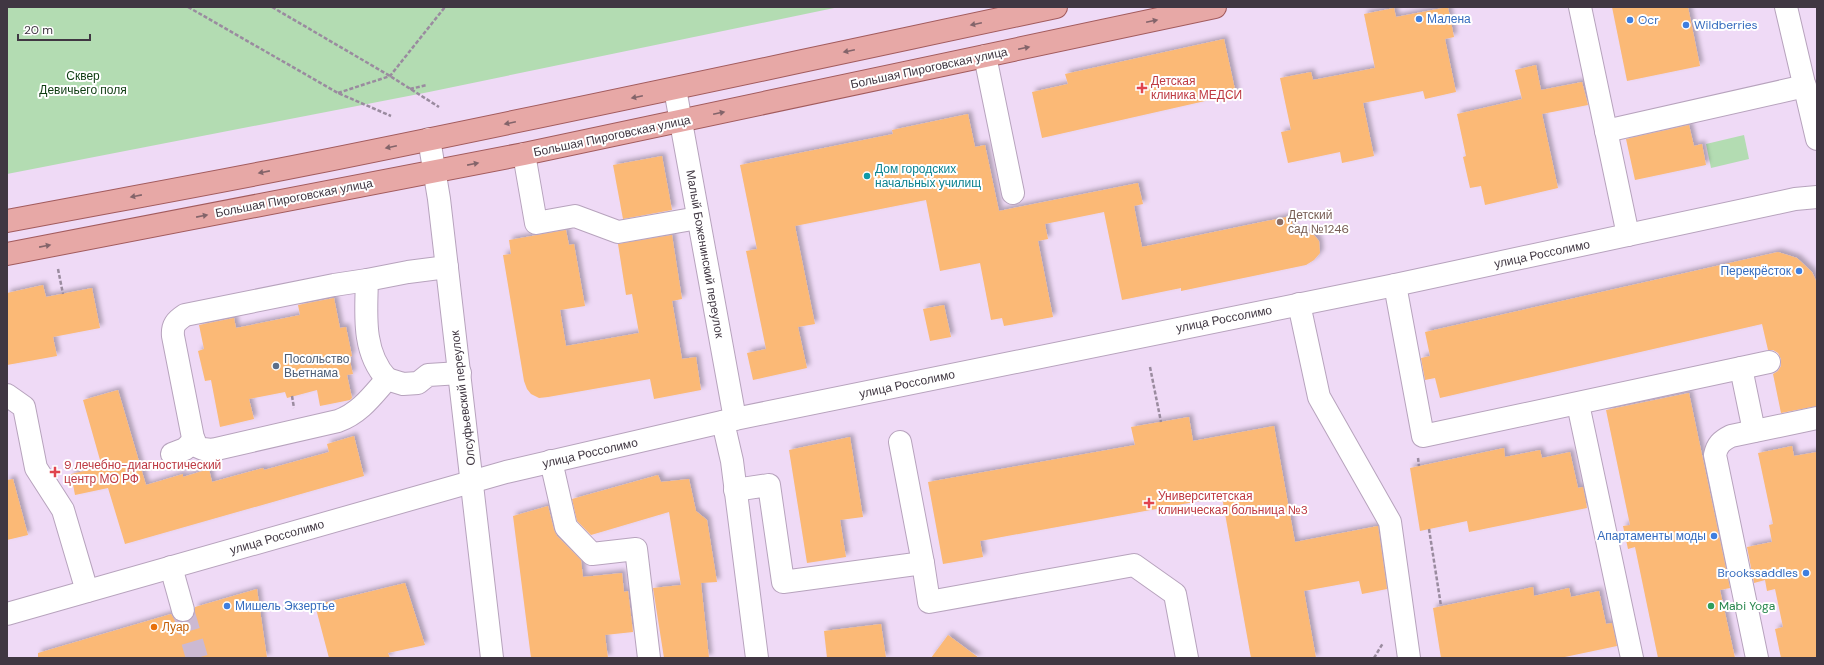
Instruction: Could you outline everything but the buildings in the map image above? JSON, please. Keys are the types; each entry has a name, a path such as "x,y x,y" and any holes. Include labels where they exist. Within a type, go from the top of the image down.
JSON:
{"main road":[{"path":"7,221 300,166 675,89 1056,7"},
{"name":"Большая Пироговская улица","path":"7,254 524,154 1215,7"}],"street":[{"path":"1580,7 1628,235"},
{"path":"1786,7 1817,139"},
{"path":"985,56 1013,193"},
{"path":"1606,131 1805,86"},
{"name":"Малый Боженинский переулок","path":"675,89 698,218 729,421 732,461 757,658"},
{"name":"Олсуфьевский переулок","path":"429,139 435,172 460,373 492,658"},
{"path":"524,154 536,223 575,216 618,232 698,218"},
{"name":"улица Россолимо","path":"7,614 472,481 729,421 1395,285 1795,199 1817,197"},
{"path":"387,379 357,412 338,421 212,450 203,449 196,446 194,440 172,336 172,328 177,320 185,315 334,285 447,267"},
{"path":"367,280 367,331 372,357 379,370 387,379 403,384 418,383 428,375 460,373"},
{"path":"1395,285 1423,436 1769,362"},
{"path":"1299,304 1319,397 1390,522 1409,658"},
{"path":"1741,368 1754,431"},
{"path":"7,395 24,407 36,468 63,510 87,592"},
{"path":"1578,404 1632,658"},
{"path":"1757,658 1715,455 1717,447 1722,440 1730,436 1817,418"},
{"path":"172,454 186,449 194,440"},
{"path":"900,442 929,602 1134,565 1175,594 1187,658"},
{"path":"552,462 566,527 592,554 636,549 649,658"},
{"path":"736,490 769,485 783,582 923,564"},
{"path":"170,567 183,610"}],"path":[{"path":"188,7 338,93 391,116"},
{"path":"272,7 390,76 439,107"},
{"path":"338,93 390,76 445,7"},
{"path":"410,88 427,85"},
{"path":"58,270 63,294"},
{"path":"1150,367 1161,422"},
{"path":"1429,529 1441,606"}],"green space":[{"name":"Сквер Девичьего поля","path":"7,7 839,7 429,92 7,174"},
{"path":"1744,135 1749,159 1711,168 1706,144"}],"tunnel":[{"path":"183,610 197,658"}],"place":[{"name":"Малена","path":"1419,19"},
{"name":"Ocr","path":"1630,20"},
{"name":"Wildberries","path":"1686,25"},
{"name":"Детская клиника МЕДСИ","path":"1142,88"},
{"name":"Дом городских начальных училищ","path":"867,176"},
{"name":"Детский сад №1246","path":"1280,222"},
{"name":"Перекрёсток","path":"1799,271"},
{"name":"Посольство Вьетнама","path":"276,366"},
{"name":"9 лечебно-диагностический центр МО РФ","path":"55,472"},
{"name":"Университетская клиническая больница №3","path":"1149,503"},
{"name":"Апартаменты моды","path":"1714,536"},
{"name":"Brookssaddles","path":"1806,573"},
{"name":"Мишель Экзертье","path":"227,606"},
{"name":"Mabi Yoga","path":"1711,606"},
{"name":"Луар","path":"154,627"}]}
